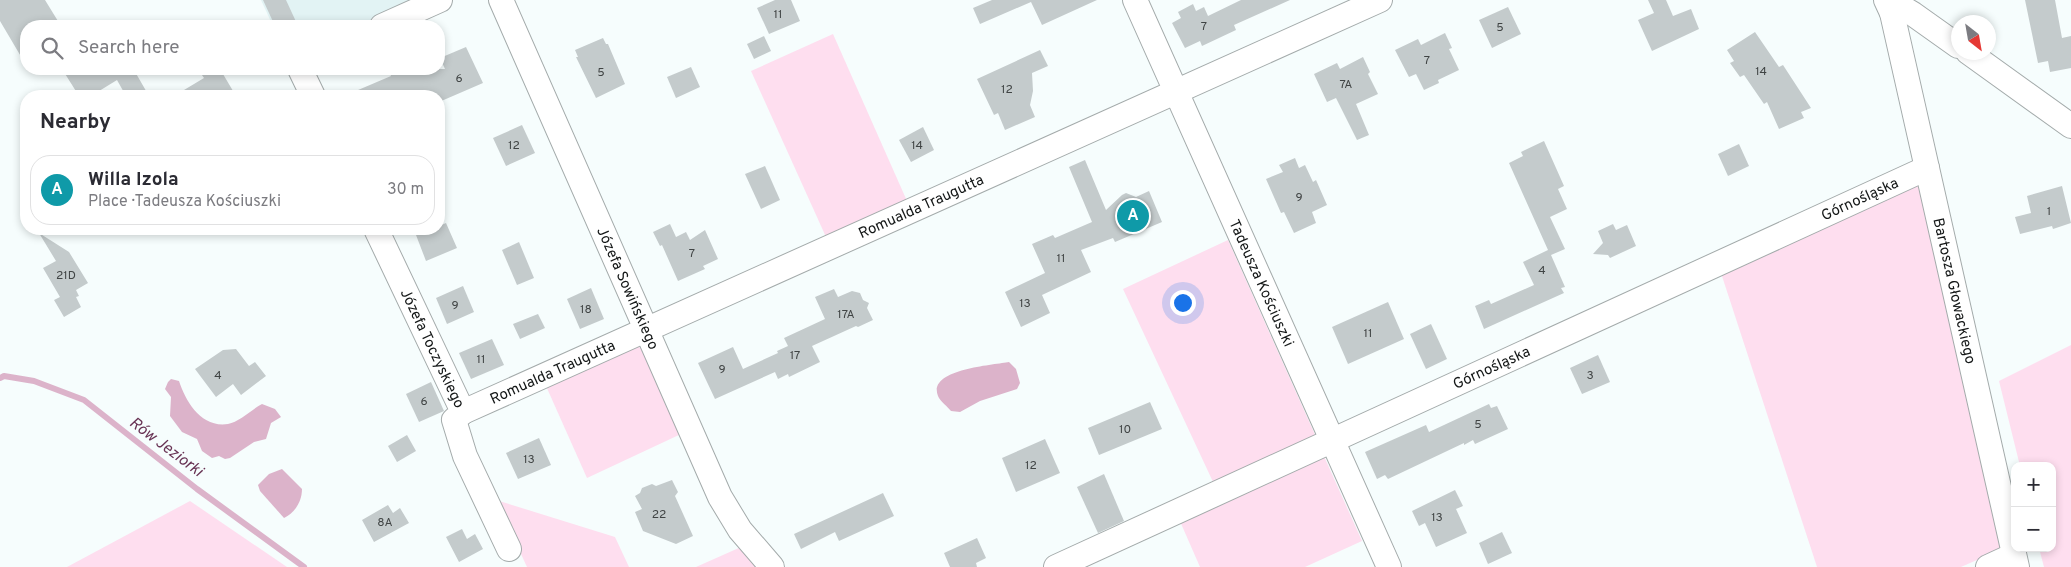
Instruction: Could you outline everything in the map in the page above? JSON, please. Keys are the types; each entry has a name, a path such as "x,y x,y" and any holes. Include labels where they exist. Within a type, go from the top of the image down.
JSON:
{"street":[{"path":"395,20 440,0"},
{"name":"Józefa Sowińskiego","path":"501,0 720,497 740,530 772,567"},
{"name":"Tadeusza Kościuszki","path":"1134,0 1389,567"},
{"name":"Romualda Traugutta","path":"463,412 1380,0"},
{"path":"1889,6 1908,11 1951,41"},
{"name":"Bartosza Głowackiego","path":"1889,6 2016,561"},
{"path":"1979,60 2071,126"},
{"path":"303,75 310,90"},
{"name":"Górnośląska","path":"1056,567 1927,168"},
{"name":"Józefa Toczyskiego","path":"379,235 463,412 454,420 455,430 509,549"},
{"path":"1988,567 2016,561"}],"shaded area":[{"path":"261,0 415,0 371,20 270,20"},
{"path":"833,34 907,201 826,237 751,71"},
{"path":"1921,183 2002,549 1961,567 1817,567 1721,273"},
{"path":"1228,240 1316,437 1214,484 1123,289"},
{"path":"2071,345 2071,567 2044,567 2040,552 2056,552 2056,462 2019,462 1999,381"},
{"path":"634,346 643,348 681,434 587,478 546,386"},
{"path":"1009,362 1016,369 1020,383 1017,389 980,401 960,412 951,411 940,400 937,387 942,380 952,374 977,367"},
{"path":"171,379 179,381 190,405 202,418 210,422 218,424 232,423 262,404 275,409 281,417 271,423 266,439 254,442 230,458 225,459 219,456 212,458 202,451 197,439 182,432 170,416 171,397 165,389"},
{"path":"1323,454 1362,541 1305,567 1200,567 1179,519"},
{"path":"282,469 302,489 301,498 297,506 284,518 260,491 258,485 269,474"},
{"path":"496,500 615,537 629,567 527,567"},
{"path":"190,501 287,567 67,567"},
{"path":"741,547 760,567 696,567"}],"building":[{"path":"0,0 45,0 57,20 20,20 20,55 0,21"},
{"path":"263,0 286,0 295,20 272,20"},
{"path":"775,0 791,0 800,21 769,34 757,8"},
{"path":"992,0 1097,0 1042,25 1031,2 980,24 973,8"},
{"path":"1241,0 1290,0 1234,25 1236,30 1202,46 1200,41 1185,48 1172,23 1181,18 1178,12 1193,4 1196,11 1204,7 1208,16"},
{"path":"1648,0 1666,0 1673,16 1691,9 1699,29 1652,51 1638,20 1654,13"},
{"path":"2025,0 2055,0 2062,38 2071,36 2071,68 2050,72 2048,61 2038,63"},
{"path":"1508,7 1521,34 1492,48 1479,20"},
{"path":"1755,32 1779,67 1783,65 1811,108 1801,112 1804,118 1779,129 1767,102 1764,104 1744,75 1740,77 1730,63 1734,61 1727,50"},
{"path":"1445,33 1452,48 1449,49 1459,70 1438,80 1439,83 1424,90 1416,74 1409,77 1395,50 1418,39 1421,45"},
{"path":"764,36 771,51 754,59 747,44"},
{"path":"603,38 606,44 608,44 625,84 596,98 576,57 578,57 575,50"},
{"path":"466,47 483,83 445,99 445,90 358,90 391,75 445,75 445,56"},
{"path":"1040,50 1048,66 1032,73 1033,91 1030,105 1035,117 1005,130 998,113 994,115 977,79"},
{"path":"1363,57 1370,72 1368,74 1378,94 1356,104 1369,135 1357,140 1336,98 1327,102 1314,74 1337,63 1340,69"},
{"path":"691,67 700,87 676,98 667,77"},
{"path":"66,75 137,75 146,90 123,90 117,80 101,90 75,90"},
{"path":"202,75 224,75 232,90 184,90 204,78"},
{"path":"522,125 535,153 506,166 493,138"},
{"path":"923,127 934,150 911,162 899,140"},
{"path":"1544,141 1564,186 1558,189 1567,209 1550,217 1565,249 1551,255 1565,287 1561,288 1564,293 1484,329 1475,306 1489,300 1491,304 1534,285 1523,262 1548,250 1509,163 1523,156 1521,152"},
{"path":"1739,144 1749,166 1728,176 1718,154"},
{"path":"1295,158 1299,168 1305,165 1313,182 1316,180 1327,205 1312,212 1316,223 1294,233 1284,212 1281,213 1266,179 1283,172 1279,165"},
{"path":"1085,160 1106,210 1126,193 1136,197 1149,191 1162,222 1115,242 1113,238 1081,250 1091,272 1042,295 1050,313 1021,327 1005,292 1045,273 1032,244 1053,235 1055,238 1092,222 1069,167"},
{"path":"765,166 780,200 761,209 745,174"},
{"path":"2062,186 2071,223 2053,229 2052,226 2020,234 2015,217 2031,213 2027,196"},
{"path":"445,223 457,248 426,261 416,235 445,235"},
{"path":"670,224 676,237 686,232 690,240 705,230 718,259 703,266 705,269 678,281 662,245 660,246 653,232"},
{"path":"1613,224 1616,230 1627,225 1636,246 1610,258 1608,255 1593,254 1603,243 1598,231"},
{"path":"40,235 69,252 88,283 76,290 79,296 76,297 81,307 64,317 54,300 60,297 43,268 56,261"},
{"path":"519,242 534,278 517,285 502,250"},
{"path":"463,286 474,312 447,324 436,298"},
{"path":"591,288 604,319 580,329 567,299"},
{"path":"834,289 838,297 852,291 860,293 863,300 869,303 867,308 873,320 812,346 820,362 789,377 788,374 778,379 775,372 715,399 698,363 733,347 743,369 778,353 777,351 788,346 784,338 825,319 815,297"},
{"path":"1388,302 1404,339 1348,364 1332,327"},
{"path":"538,314 545,328 520,339 513,324"},
{"path":"1431,324 1447,359 1426,369 1410,334"},
{"path":"492,339 504,365 471,379 459,353"},
{"path":"236,349 249,366 255,362 266,376 241,395 233,384 216,397 195,369 223,350"},
{"path":"1598,355 1610,382 1582,394 1570,368"},
{"path":"431,382 444,411 419,422 406,394"},
{"path":"1150,402 1162,429 1099,455 1088,428"},
{"path":"1489,404 1491,408 1497,406 1508,429 1475,444 1473,440 1464,445 1464,443 1388,479 1385,475 1377,479 1365,452 1426,425 1429,432"},
{"path":"407,435 416,451 397,462 388,446"},
{"path":"539,438 551,465 518,479 506,453"},
{"path":"1045,439 1060,473 1016,492 1002,458"},
{"path":"1104,474 1124,521 1098,533 1077,487"},
{"path":"672,480 678,492 675,496 693,536 676,544 643,531 635,512 642,509 635,496 640,493 642,488 652,484 656,486"},
{"path":"1455,490 1463,506 1456,509 1467,533 1436,547 1425,523 1419,526 1412,511"},
{"path":"883,493 894,516 839,541 835,532 801,549 794,534"},
{"path":"388,505 393,513 400,508 409,523 374,542 362,520"},
{"path":"462,529 467,539 475,534 483,549 459,562 446,537"},
{"path":"1502,532 1512,553 1488,564 1479,543"},
{"path":"977,538 986,558 976,563 977,567 950,567 944,553"}],"waterway":[{"name":"Rów Jeziorki","path":"0,378 4,376 34,381 84,400 197,489 304,567"}],"place":[{"name":"Willa Izola","path":"1133,216"}]}
